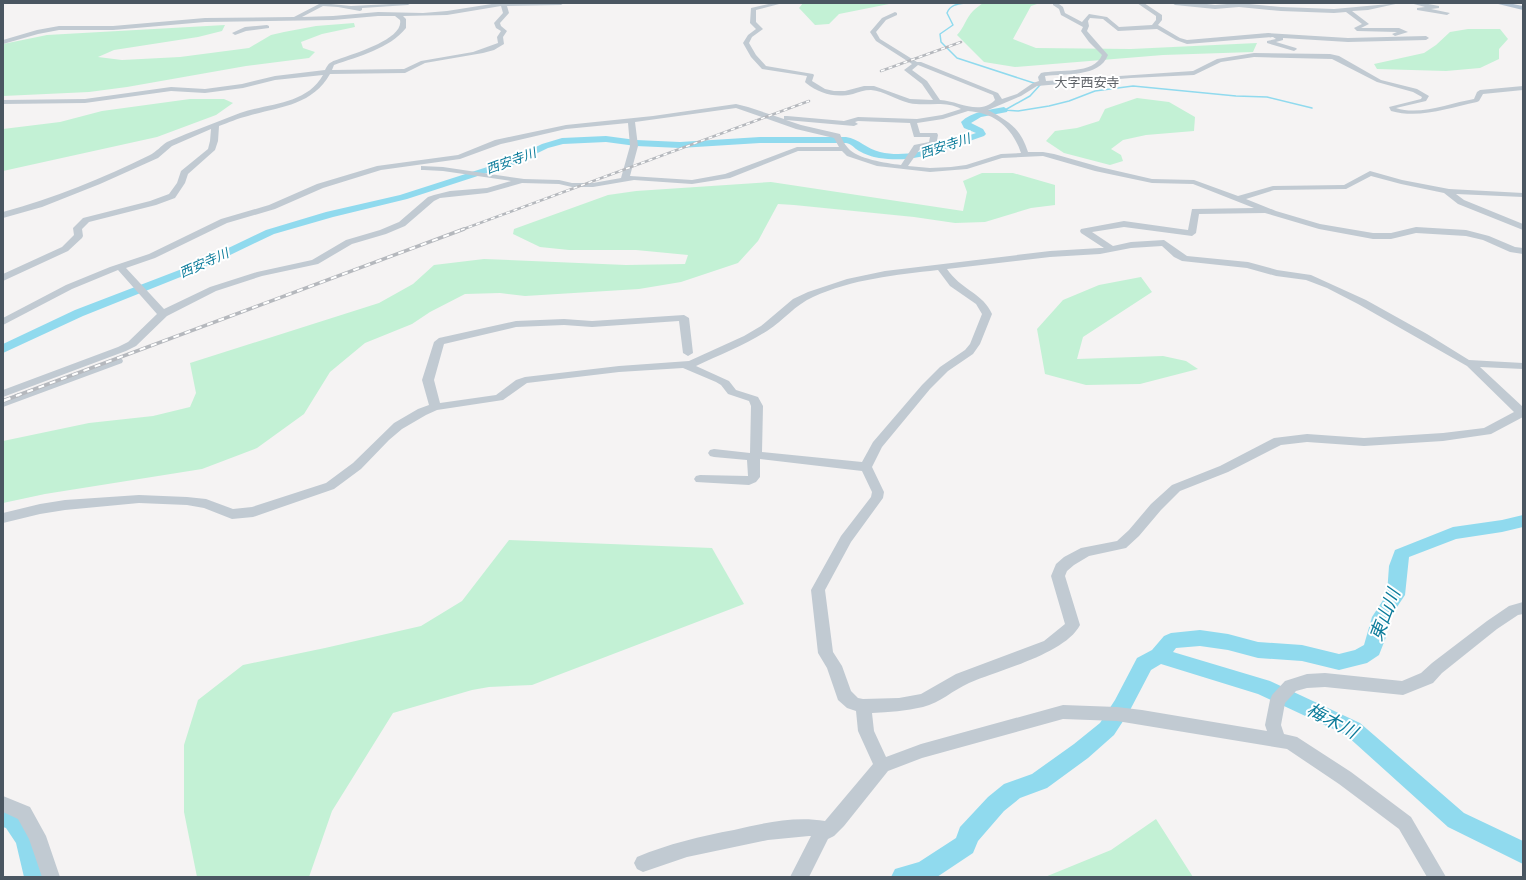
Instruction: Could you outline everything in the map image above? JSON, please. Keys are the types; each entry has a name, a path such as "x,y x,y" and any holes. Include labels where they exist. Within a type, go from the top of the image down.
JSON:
{"main road":[{"path":"1497,3 1523,8"}],"street":[{"path":"353,7 408,3"},
{"path":"3,42 30,34 59,28 112,28 205,20 333,18 378,14 398,15 447,13 502,4 561,3"},
{"path":"780,3 753,9 753,23 760,29 750,36 746,43 753,56 764,68 807,74 811,76 808,82 819,89 833,94 844,94 867,88 875,89 910,102 937,102 960,105 966,109"},
{"path":"1057,3 1055,4 1061,8 1062,14 1086,26"},
{"path":"1140,3 1163,12"},
{"path":"1157,27 1155,24 1163,12 1173,3 1215,7 1239,5 1281,10 1347,10 1397,3"},
{"path":"1413,3 1437,7 1420,9 1423,10 1447,13"},
{"path":"235,33 245,29 265,27 296,18 325,4 338,4 378,14"},
{"path":"3,102 85,101 171,89 182,89 195,92 216,91 275,78 329,72 403,72 409,70 420,62 491,49 501,44 500,37 504,31 497,25 497,23 506,12 506,7 502,4"},
{"path":"1340,5 1360,9"},
{"path":"1347,10 1366,24 1357,28 1359,30 1399,30 1405,32 1374,40"},
{"path":"895,14 884,19 873,32 878,40 916,64 907,70 913,72 929,87 937,102"},
{"path":"3,215 39,205 97,182 155,156 169,144 215,125 245,114 294,102 309,94 322,82 329,72 332,64 365,52 393,38 403,28 404,24 403,19 398,15"},
{"path":"1043,83 1040,77 1043,74 1095,68 1102,62 1105,55 1085,34 1084,31 1086,26 1085,19 1091,16 1105,18 1118,30 1157,27 1178,39 1187,42 1208,42 1255,36 1374,40 1426,38"},
{"path":"3,35 30,34"},
{"path":"1275,36 1281,39 1269,42 1280,46 1336,57 1350,63 1364,74 1375,79 1419,92 1426,96 1424,100 1392,107 1393,110 1399,112 1416,112 1477,100 1480,92 1487,90 1523,88"},
{"path":"982,110 1019,95 1035,84 1131,76 1194,73 1216,61 1254,55 1336,57"},
{"path":"919,63 996,94 999,100 994,105"},
{"path":"907,129 910,102"},
{"path":"3,322 69,286 152,256 224,221 272,207 320,186 380,168 460,157 498,142 555,129 729,106 746,108 799,127 837,136 844,149 862,160 903,168 951,170 967,167 1001,156 1025,154 1054,156 1080,165 1152,181 1194,182 1295,220 1373,236 1391,236 1416,230 1447,231 1476,235 1513,250 1523,251"},
{"path":"847,122 858,119 943,117 966,109 982,110 1008,124 1015,130 1020,138 1025,154"},
{"path":"768,116 847,122 907,129 917,135 934,135 933,144 921,145 917,147 903,168"},
{"path":"625,179 634,146 631,120"},
{"path":"3,278 66,249 78,239 79,236 77,228 86,220 172,196 179,187 184,173 210,150 214,141 215,125"},
{"path":"380,168 398,170 443,169 521,181 559,182 572,185 593,185 625,179 646,178 680,182 708,180 727,176 797,149 844,149"},
{"path":"1237,199 1284,186 1346,187 1370,173 1401,182 1446,191 1523,195"},
{"path":"3,394 122,349 132,344 163,314 221,287 260,274 315,262 349,242 402,224 430,199 436,196 446,193 495,188 521,181"},
{"path":"1446,191 1461,202 1523,227"},
{"path":"1112,249 1084,231 1124,224 1192,233 1195,211 1269,211"},
{"path":"3,518 40,509 65,505 139,499 187,501 206,504 232,514 253,512 330,486 357,466 385,437 398,426 422,412 435,407 499,398 520,382 525,380 688,360 759,331 797,301 811,294 847,282 885,274 1050,254 1112,249 1131,245 1161,243 1166,244 1177,255 1185,259 1248,265 1276,273 1308,277 1362,302 1423,336 1462,361 1471,364 1523,366"},
{"path":"120,267 163,314"},
{"path":"866,467 877,445 926,387 944,369 969,352 975,344 987,314 986,309 978,301 958,288 947,277 941,268"},
{"path":"435,407 428,380 439,342 508,325 564,322 592,324 684,318 688,360"},
{"path":"688,360 725,383 732,392 754,400 757,406 754,450 755,456 753,463 755,474 752,480 700,479"},
{"path":"3,403 118,361"},
{"path":"866,467 878,492 877,498 846,539 818,590 826,653 834,666 844,696 853,703 863,706 899,705 924,700 962,679 1049,645 1068,631 1073,625 1058,576 1061,568 1069,561 1086,552 1121,545 1176,488 1224,469 1278,441 1307,438 1364,442 1443,437 1487,431 1522,412 1471,364"},
{"path":"714,453 866,467"},
{"path":"1278,740 1273,725 1278,700 1291,686 1307,681 1325,680 1403,688 1427,678 1436,668 1492,625 1514,610 1523,608"},
{"path":"863,706 866,731 882,766"},
{"path":"798,877 822,833 828,830 838,820 882,766 921,751 1063,712 1142,717 1291,742 1345,778 1405,822 1437,877"},
{"path":"3,804 24,813 37,836 51,877"},
{"path":"643,863 687,848 768,831 809,827 828,830"}],"green space":[{"path":"803,3 894,3 839,14 829,24 815,25 799,8"},
{"path":"983,3 1040,3 1031,6 1013,39 1036,48 1131,49 1257,43 1253,52 1163,55 1015,67 984,62 957,35 975,9"},
{"path":"354,23 355,27 322,34 301,42 303,48 315,52 309,58 246,66 127,87 89,92 3,96 3,44 47,35 225,25 222,31 198,37 114,50 98,57 122,60 180,57 249,48 271,35 284,32 316,26"},
{"path":"1468,29 1500,29 1508,39 1499,49 1499,59 1480,68 1446,71 1377,69 1374,64 1424,53 1436,45 1450,32"},
{"path":"1137,98 1169,102 1195,117 1194,131 1146,135 1123,140 1111,149 1121,155 1123,161 1110,165 1064,153 1046,141 1055,131 1077,128 1099,121 1105,109"},
{"path":"190,99 224,99 233,103 216,115 157,137 3,171 3,129 60,122 102,111"},
{"path":"982,173 1013,173 1055,185 1055,205 1031,208 985,222 955,223 914,217 778,204 758,241 738,263 681,282 639,289 525,296 500,293 465,294 430,312 412,324 365,343 330,372 304,414 257,448 202,469 45,494 3,503 3,441 89,423 153,416 190,407 196,393 190,363 379,303 413,284 434,265 484,259 626,265 685,264 688,255 636,250 569,250 540,247 513,234 514,229 608,195 636,191 771,182 963,211 967,192 963,181"},
{"path":"1141,277 1152,292 1083,337 1077,359 1163,356 1186,361 1198,369 1140,384 1086,385 1045,374 1037,329 1063,300 1099,285"},
{"path":"509,540 712,548 744,604 532,685 489,687 472,690 393,713 332,811 309,877 197,877 184,812 184,745 198,700 243,665 421,626 462,601"},
{"path":"1156,819 1193,877 1045,877 1111,850"}],"waterway":[{"path":"965,3 954,5 948,10 947,13 953,25 940,34 941,42 957,58 1040,85 1030,96 1005,110"},
{"path":"1004,110 1018,111 1049,106 1069,101 1095,91 1133,86 1236,96 1267,97 1312,108"},
{"name":"西安寺川","path":"3,349 79,313 199,266 270,232 330,214 403,197 512,162 545,146 562,141 606,139 636,143 680,145 760,140 846,140 852,141 862,149 879,155 908,157 930,153 945,146 981,134 980,131 967,126 966,122 978,115 1004,110"},
{"name":"東山川","path":"1159,656 1171,641 1200,638 1228,642 1258,650 1302,653 1339,662 1360,657 1372,650 1377,637 1376,632 1381,617 1396,595 1398,566 1401,554 1453,533 1502,526 1523,521"},
{"path":"903,877 924,872 965,845 968,835 996,804 1012,791 1039,781 1081,751 1107,729 1122,706 1144,664 1159,656"},
{"name":"梅木川","path":"1159,656 1263,687 1353,729 1456,820 1523,853"},
{"path":"3,817 13,820 26,839 36,877"}],"railway":[{"path":"881,71 961,42"},
{"path":"461,230 809,101"},
{"path":"16,396 464,229"},
{"path":"3,401 19,395"}],"district":[{"name":"大字西安寺","path":"1087,82"}]}
